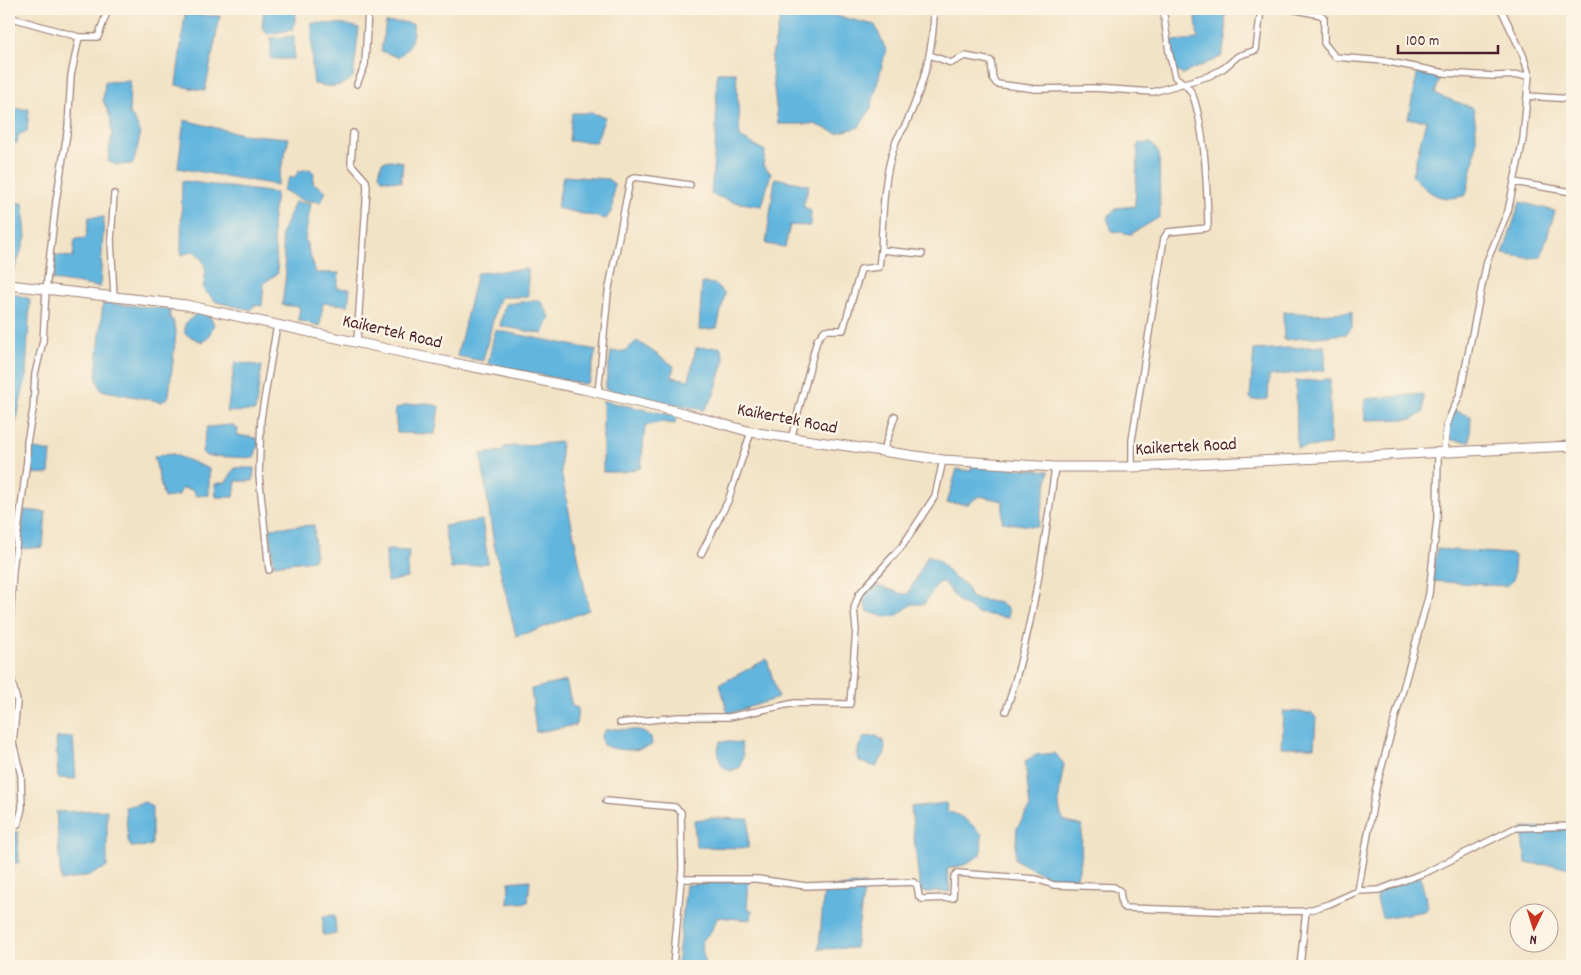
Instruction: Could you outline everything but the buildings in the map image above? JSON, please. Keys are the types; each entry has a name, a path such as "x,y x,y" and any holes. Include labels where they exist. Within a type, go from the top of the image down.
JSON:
{"main road":[{"name":"Kaikertek Road","path":"9,285 186,305 598,393 687,414 751,432 942,460 1055,467 1132,467 1572,446"}],"street":[{"path":"9,17 79,37 98,37 108,9"},
{"path":"357,84 365,65 368,9"},
{"path":"791,439 817,340 825,330 843,330 861,269 879,267 882,201 895,143 906,124 930,55 934,36 931,9"},
{"path":"1132,467 1134,432 1164,238 1168,232 1207,228 1208,224 1200,126 1193,94 1185,84 1175,77 1169,52 1163,9"},
{"path":"930,55 952,63 965,56 987,60 993,64 993,79 997,84 1036,89 1094,88 1153,92 1209,76 1224,68 1238,56 1256,50 1261,9"},
{"path":"1291,9 1321,15 1324,18 1324,43 1335,57 1384,61 1445,73 1493,76 1529,75"},
{"path":"1358,891 1376,788 1429,594 1437,519 1441,452 1446,423 1460,394 1488,261 1508,211 1523,139 1529,75 1523,55 1501,9"},
{"path":"9,641 20,502 33,410 35,374 43,341 46,290 56,201 68,127 71,76 79,37"},
{"path":"1527,96 1572,99"},
{"path":"353,133 351,164 366,181 367,187 357,342"},
{"path":"598,393 608,293 630,180 635,177 690,185"},
{"path":"1514,182 1572,192"},
{"path":"114,194 111,240 114,297"},
{"path":"881,250 922,254"},
{"path":"269,570 259,475 261,418 277,325"},
{"path":"883,452 895,416"},
{"path":"701,554 728,501 751,432"},
{"path":"620,723 685,717 729,718 795,703 850,704 856,630 854,615 857,601 863,590 903,545 935,496 942,460"},
{"path":"1006,711 1017,677 1034,597 1040,580 1055,467"},
{"path":"9,654 10,674 17,701 13,743 21,775 22,808 18,824 9,828"},
{"path":"606,801 679,809 683,828 681,879 673,966"},
{"path":"681,879 757,878 806,886 913,882 917,885 919,897 922,899 953,898 954,876 957,873 1036,879 1054,884 1114,887 1120,891 1121,903 1125,908 1245,912 1306,911 1329,904 1358,891 1379,890 1429,872 1514,828 1572,826"},
{"path":"1300,966 1306,911"}],"water":[{"path":"264,9 297,9 293,30 268,34 262,27"},
{"path":"1195,9 1225,9 1226,40 1221,57 1182,74 1175,71 1172,41 1198,39"},
{"path":"782,10 811,10 875,25 886,50 871,108 859,127 837,133 814,124 778,124 771,60"},
{"path":"185,14 220,16 205,91 176,85"},
{"path":"402,22 413,24 412,39 406,50 398,57 381,51 386,23"},
{"path":"312,23 344,24 359,28 353,77 344,84 331,86 314,84"},
{"path":"294,36 294,59 271,59 271,38"},
{"path":"1418,70 1441,74 1435,94 1473,108 1476,142 1474,162 1466,195 1449,198 1436,195 1424,187 1412,175 1426,120 1408,119"},
{"path":"717,73 736,73 740,137 765,151 763,166 771,173 762,206 733,202 711,194 716,134"},
{"path":"130,81 129,113 139,130 139,141 132,164 116,165 108,161 112,133 110,116 103,100 105,82"},
{"path":"11,109 29,109 27,131 18,135 17,143 9,144"},
{"path":"572,113 592,113 605,117 596,142 569,141"},
{"path":"184,120 241,134 289,138 277,185 178,168"},
{"path":"1151,143 1159,153 1160,217 1131,234 1112,231 1107,218 1116,208 1135,206 1138,144"},
{"path":"390,160 403,162 401,182 382,179 379,174 382,162"},
{"path":"310,169 314,173 313,183 326,191 321,202 302,200 283,190 289,178 295,177 299,171"},
{"path":"563,176 608,179 614,184 612,210 606,219 557,208"},
{"path":"775,178 809,185 803,206 811,211 810,226 790,225 785,247 766,244"},
{"path":"182,181 276,193 272,226 278,273 264,283 262,306 254,305 251,310 216,302 203,289 205,268 202,260 194,251 182,255 181,251"},
{"path":"295,202 311,203 305,239 316,273 339,273 337,288 350,289 348,305 323,303 320,326 298,320 300,307 282,305 286,274 281,235"},
{"path":"1520,202 1555,211 1541,257 1529,258 1503,254"},
{"path":"9,203 23,203 26,237 12,277 9,276"},
{"path":"89,217 104,217 100,287 53,280 54,255 73,257 75,239 86,238"},
{"path":"528,269 528,297 501,297 497,303 483,361 457,356 477,273"},
{"path":"702,283 715,284 725,294 717,328 699,330"},
{"path":"9,292 30,299 26,376 11,444 9,445"},
{"path":"540,300 550,317 543,334 500,326 505,304"},
{"path":"103,303 170,309 170,319 173,320 176,333 169,396 162,402 101,390 96,376"},
{"path":"1283,312 1311,314 1352,312 1352,327 1347,334 1284,340"},
{"path":"197,313 210,317 214,324 208,338 202,342 185,334 185,324"},
{"path":"495,330 596,350 589,382 585,384 488,364"},
{"path":"637,341 674,366 672,377 689,380 696,348 720,347 725,359 713,397 704,410 605,389 611,352 625,351"},
{"path":"1325,346 1325,370 1269,376 1268,399 1253,400 1250,398 1254,350"},
{"path":"235,362 262,366 255,411 227,412"},
{"path":"1330,379 1330,445 1297,448 1296,381"},
{"path":"1423,394 1423,413 1412,419 1366,420 1365,399"},
{"path":"603,401 676,416 675,424 661,422 645,426 641,468 623,472 603,472"},
{"path":"426,403 439,406 435,434 397,433 395,409 406,405"},
{"path":"1454,411 1471,416 1470,442 1452,440 1447,437 1447,426"},
{"path":"232,425 238,429 237,435 256,438 259,442 254,458 206,456 202,452 207,427"},
{"path":"561,442 561,472 589,610 516,636 494,545 481,454 504,451 504,447"},
{"path":"30,448 51,452 49,474 29,473"},
{"path":"173,454 209,469 209,495 196,496 193,490 182,488 178,496 164,498 154,456"},
{"path":"972,465 1049,471 1038,527 1002,522 1003,501 979,496 968,504 947,503 957,469 971,471"},
{"path":"235,468 254,468 253,481 236,481 234,497 216,497 215,484 226,482"},
{"path":"24,510 46,512 43,547 20,549"},
{"path":"482,520 488,563 451,569 444,526"},
{"path":"314,525 315,557 313,560 274,565 270,528"},
{"path":"1437,549 1511,554 1515,556 1513,581 1505,586 1432,581"},
{"path":"386,550 409,551 407,578 387,582"},
{"path":"928,555 938,560 954,578 966,585 971,598 1000,603 1008,609 1008,618 977,613 959,602 943,582 938,583 924,604 912,604 896,616 885,617 867,611 863,598 869,587 879,586 898,593 908,594"},
{"path":"767,659 778,698 728,714 720,684"},
{"path":"566,681 572,706 578,708 576,725 536,732 531,689"},
{"path":"1283,711 1312,713 1316,718 1314,747 1281,747"},
{"path":"605,730 639,730 651,737 652,745 641,749 628,750 614,749 603,745 601,736"},
{"path":"877,736 884,742 885,753 876,767 860,762 859,746 864,737"},
{"path":"73,737 76,779 58,778 56,738"},
{"path":"720,741 741,743 743,756 739,768 730,771 721,765 718,750"},
{"path":"1055,753 1064,764 1059,795 1062,817 1068,822 1082,826 1081,860 1077,877 1052,877 1015,859 1017,828 1030,807 1025,761 1036,755"},
{"path":"145,802 152,807 152,843 150,846 131,847 128,841 125,807"},
{"path":"946,803 948,812 962,817 982,834 981,855 964,865 947,869 950,892 920,892 911,807"},
{"path":"107,810 107,867 90,875 61,881 56,812"},
{"path":"712,818 749,819 748,848 696,847 694,820"},
{"path":"1563,827 1572,833 1568,867 1526,863 1522,828"},
{"path":"18,832 19,863 9,862 9,833"},
{"path":"1420,876 1428,907 1425,911 1382,918 1376,896 1381,891"},
{"path":"530,880 528,902 508,904 509,882"},
{"path":"749,880 747,908 752,911 751,920 718,917 710,933 701,941 705,966 677,966 686,885"},
{"path":"865,884 855,948 819,949 824,889"},
{"path":"335,915 336,934 323,935 323,916"}]}
